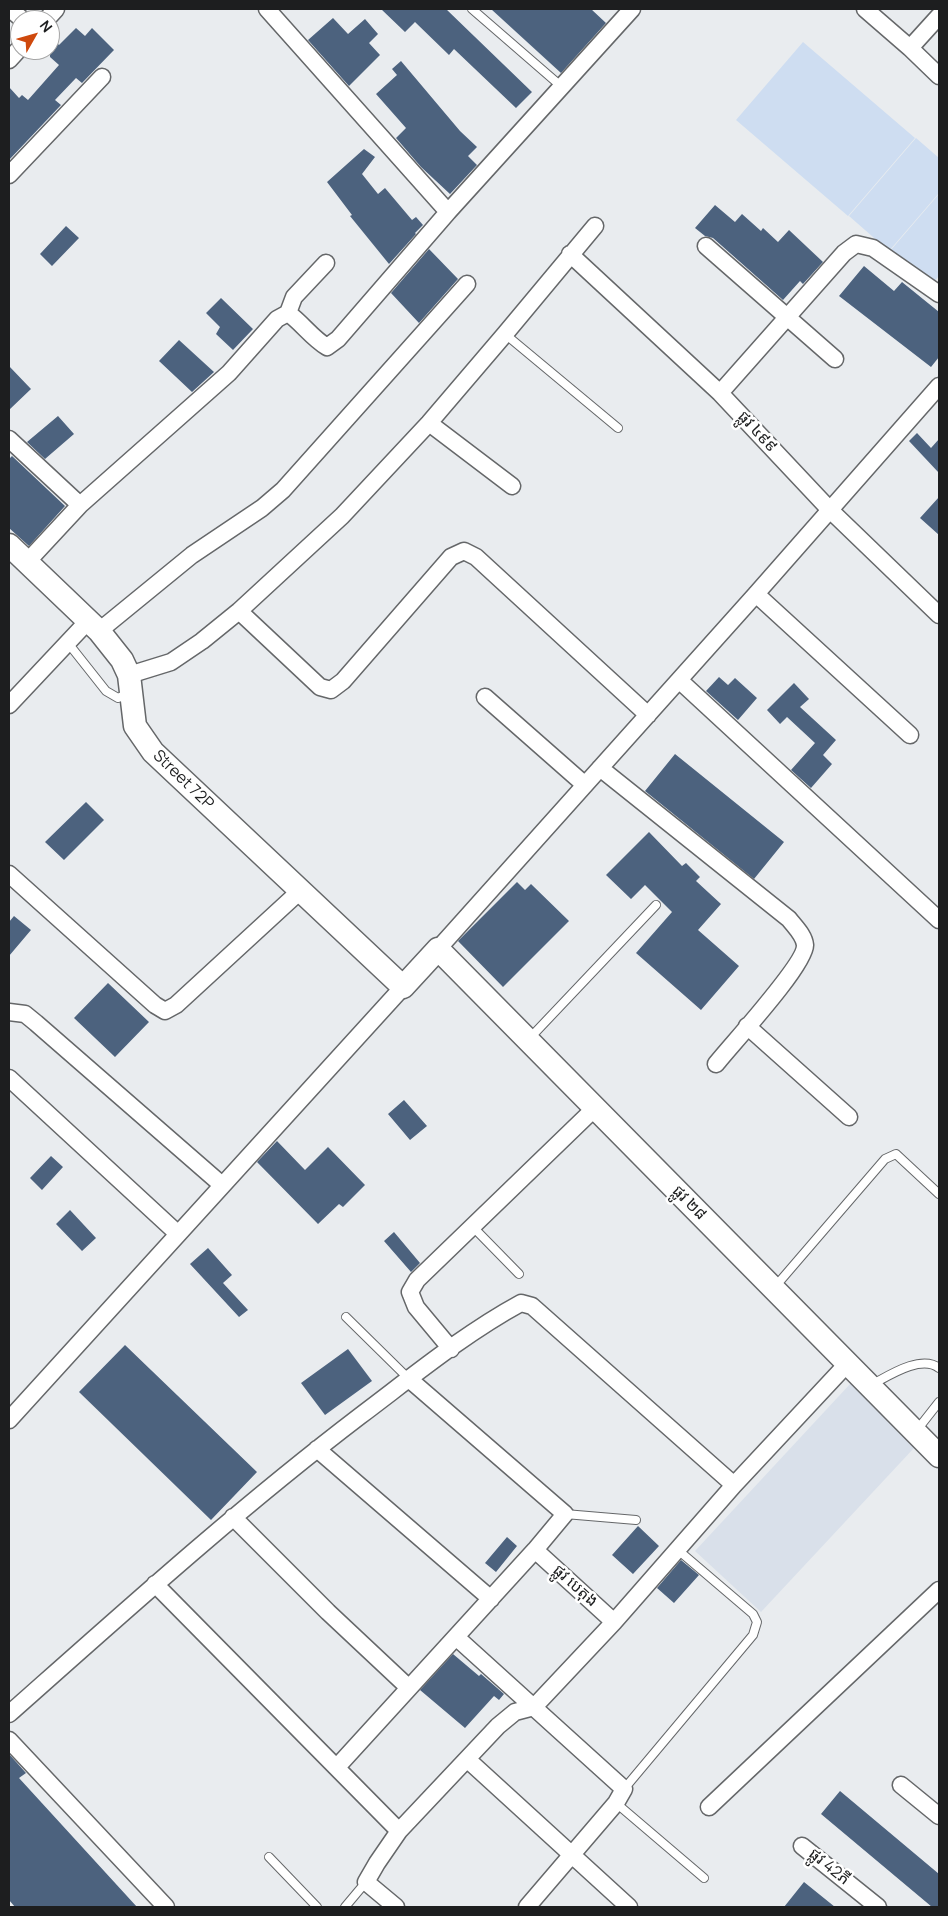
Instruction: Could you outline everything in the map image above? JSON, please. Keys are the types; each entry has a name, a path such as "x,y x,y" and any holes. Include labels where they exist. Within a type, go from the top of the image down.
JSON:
{"street":[{"path":"266,9 448,212"},
{"path":"288,313 298,320 318,342 327,347 338,340 448,212 630,9"},
{"path":"865,9 939,76"},
{"path":"910,48 939,16"},
{"path":"9,175 102,77"},
{"path":"130,684 171,662 202,641 239,610 342,516 428,423 595,226"},
{"path":"720,393 844,253 856,244 873,248 939,294"},
{"path":"706,246 835,359"},
{"name":"ផ្លូវ ៤៩៩","path":"570,254 720,393 830,510 939,614"},
{"path":"26,562 80,505 229,374 277,318 288,313 294,297 326,264"},
{"path":"11,697 67,641 93,626 192,555 262,508 282,490 468,284"},
{"path":"9,1420 177,1233 438,949 756,594 939,386"},
{"path":"428,423 512,486"},
{"path":"9,438 80,505"},
{"name":"Street 72P","path":"9,545 93,626 122,660 130,684 135,726 153,752 403,987"},
{"path":"239,610 320,687 330,690 343,681 451,557 464,551 476,557 648,715"},
{"path":"756,594 910,735"},
{"path":"679,680 939,920"},
{"path":"485,697 585,785"},
{"path":"600,768 789,919 803,937 805,947 801,958 784,983 716,1064"},
{"path":"9,874 155,1005 165,1011 176,1004 300,891"},
{"name":"ផ្លូវ ២៨","path":"438,949 939,1456"},
{"path":"9,1012 25,1014 222,1185"},
{"path":"747,1026 848,1117"},
{"path":"9,1078 177,1233"},
{"path":"451,1349 416,1307 410,1292 417,1280 595,1108"},
{"path":"9,1714 155,1584 233,1517 317,1449 409,1379 521,1303 532,1306 734,1485"},
{"path":"396,1907 366,1882 399,1831 498,1726 515,1712 534,1707 614,1622 734,1485 847,1364"},
{"path":"337,1767 536,1550 565,1514 409,1379"},
{"path":"317,1449 491,1599"},
{"path":"233,1517 314,1599 409,1688"},
{"name":"ផ្លូវ បេតុង","path":"536,1550 614,1622"},
{"path":"155,1584 399,1831"},
{"path":"709,1807 939,1590"},
{"path":"456,1637 534,1707 620,1796 527,1907"},
{"path":"9,1740 166,1907"},
{"path":"468,1760 629,1907"},
{"path":"901,1785 939,1816"},
{"name":"ផ្លូវ 42ភី","path":"802,1846 878,1907"}],"lane":[{"path":"472,9 562,87"},
{"path":"505,334 618,428"},
{"path":"67,641 112,696 118,698 130,684"},
{"path":"528,1040 656,906"},
{"path":"774,1289 885,1159 896,1154 939,1194"},
{"path":"472,1226 519,1274"},
{"path":"346,1317 409,1379"},
{"path":"869,1386 910,1364 936,1365 939,1368"},
{"path":"916,1433 939,1402"},
{"path":"565,1514 636,1520"},
{"path":"678,1550 753,1614 757,1622 753,1635 620,1796 704,1878"},
{"path":"270,1857 317,1907"},
{"path":"345,1907 366,1882"}],"shaded area":[{"path":"803,42 915,138 848,216 736,120"},
{"path":"916,138 939,158 939,193 889,251 849,216"},
{"path":"939,194 939,276 930,286 890,251"},
{"path":"851,1383 914,1448 761,1612 695,1551"}],"building":[{"path":"381,9 446,9 532,92 516,108 454,49 449,55 415,22 405,32"},
{"path":"491,9 591,9 606,23 561,73"},
{"path":"333,18 348,34 365,19 378,34 369,43 380,55 349,86 308,40"},
{"path":"76,28 85,36 92,28 114,50 82,83 76,78 55,100 61,105 9,160 9,87 19,98 22,95 28,100 59,65 53,60 60,60 60,44"},
{"path":"401,61 460,131 477,147 468,156 477,165 450,194 421,167 396,138 406,128 376,94 397,75 392,69"},
{"path":"364,149 375,157 362,174 378,194 385,188 412,220 416,217 423,225 389,264 350,216 352,215 327,182"},
{"path":"715,205 735,222 742,214 761,231 763,228 778,242 789,230 823,262 803,284 800,281 783,300 713,238 705,236 695,228"},
{"path":"66,226 79,238 52,266 40,254"},
{"path":"429,249 458,279 419,323 391,293"},
{"path":"864,266 894,291 902,282 939,312 939,357 931,367 839,296"},
{"path":"221,298 253,329 233,350 216,334 220,327 206,313"},
{"path":"179,340 214,372 192,392 159,361"},
{"path":"9,366 31,389 9,410"},
{"path":"58,416 74,434 45,459 27,442"},
{"path":"917,433 931,448 939,439 939,473 909,441"},
{"path":"12,456 65,506 29,546 9,528 9,459"},
{"path":"939,497 939,535 920,518"},
{"path":"719,677 728,685 735,678 757,698 738,720 706,691"},
{"path":"794,683 809,699 800,707 836,740 823,755 832,764 811,788 791,770 815,743 787,717 780,724 767,710"},
{"path":"675,754 784,842 754,879 645,791"},
{"path":"86,802 104,820 64,860 45,842"},
{"path":"649,832 682,866 686,863 700,877 696,881 721,904 698,930 739,966 701,1010 636,953 672,912 645,885 631,899 606,875"},
{"path":"517,882 525,890 531,884 569,921 503,987 458,941"},
{"path":"14,916 31,930 9,956 9,922"},
{"path":"108,983 149,1022 115,1057 74,1018"},
{"path":"404,1100 427,1126 410,1140 388,1114"},
{"path":"277,1141 305,1170 328,1147 365,1185 343,1207 339,1204 318,1224 257,1162"},
{"path":"51,1156 63,1167 42,1190 30,1178"},
{"path":"70,1210 96,1238 82,1251 56,1224"},
{"path":"394,1232 420,1263 411,1272 384,1241"},
{"path":"208,1248 232,1275 223,1283 248,1310 239,1317 190,1264"},
{"path":"125,1345 257,1472 211,1520 79,1392"},
{"path":"348,1349 372,1381 325,1415 301,1383"},
{"path":"638,1526 659,1546 633,1574 612,1555"},
{"path":"507,1537 517,1546 496,1572 485,1563"},
{"path":"681,1560 699,1575 674,1603 657,1588"},
{"path":"453,1654 479,1676 481,1674 504,1694 499,1700 494,1696 465,1728 420,1690"},
{"path":"9,1754 26,1773 19,1778 137,1907 15,1907 9,1900"},
{"path":"840,1791 939,1874 939,1907 932,1907 821,1814"},
{"path":"804,1882 835,1907 784,1907"}]}
